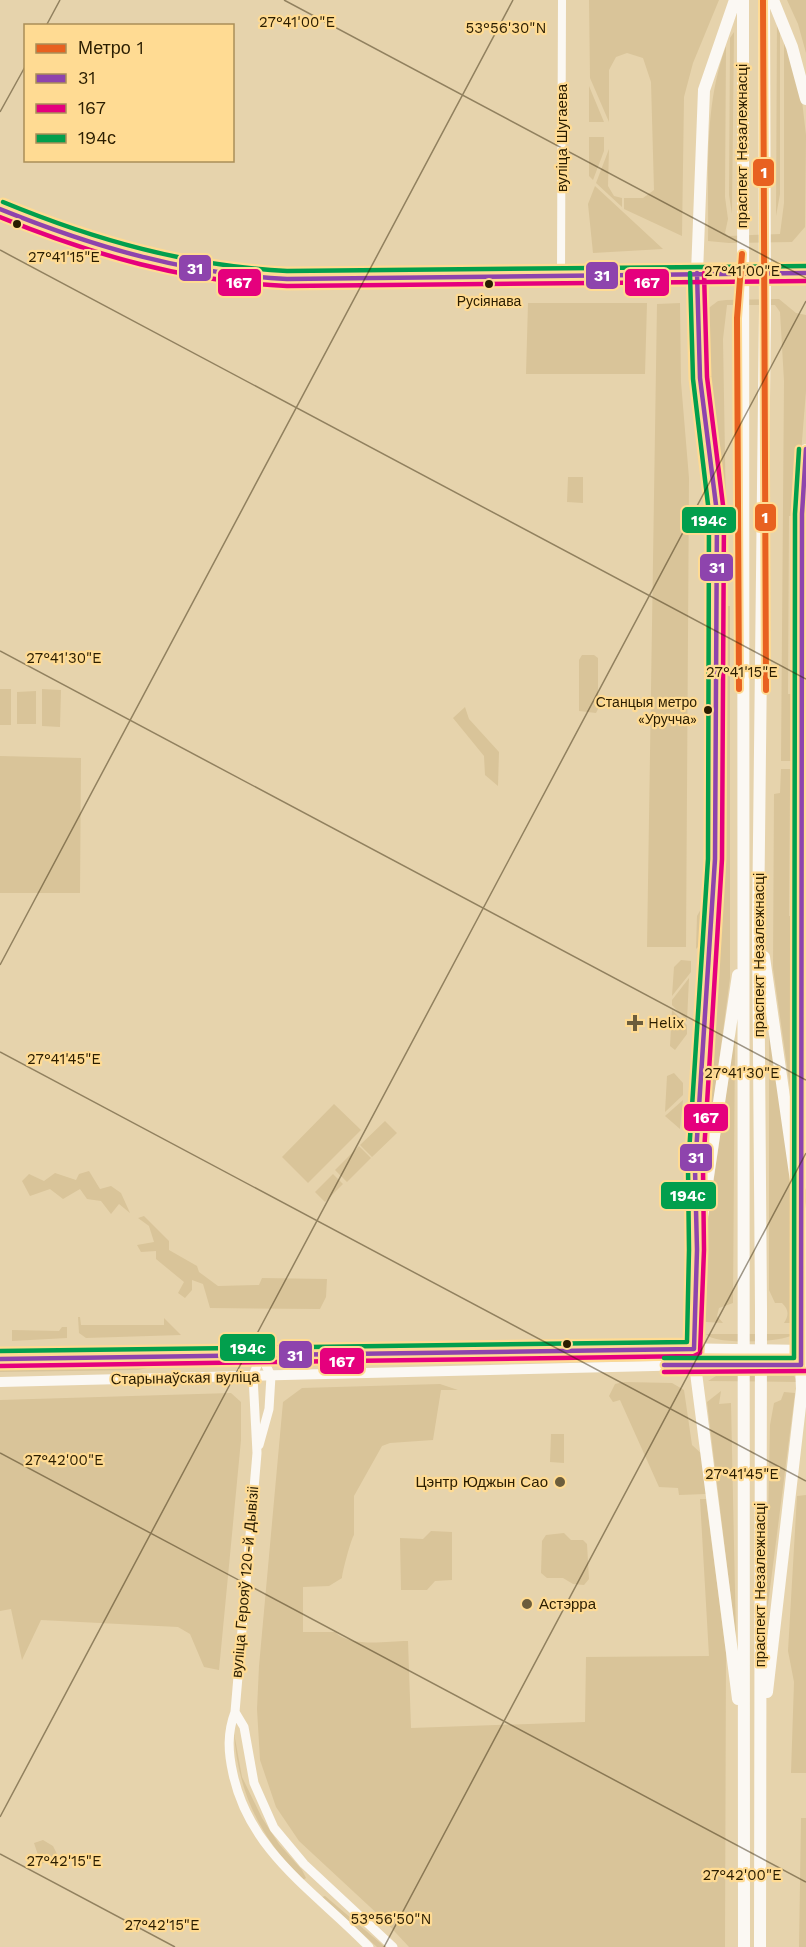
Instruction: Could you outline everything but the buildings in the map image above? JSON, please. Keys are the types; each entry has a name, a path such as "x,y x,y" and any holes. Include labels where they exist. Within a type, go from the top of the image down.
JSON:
{"highway":[{"path":"697,273 704,90 735,0"},
{"name":"праспект Незалежнасці","path":"743,0 741,310 745,1306 744,1947"},
{"name":"праспект Незалежнасці","path":"760,1947 762,1309 758,928 765,310 764,0"},
{"path":"773,0 792,47 806,99"},
{"path":"697,1250 744,926"},
{"path":"758,928 773,1010 802,1223"},
{"path":"695,1365 744,1748"},
{"path":"761,1746 804,1365"}],"main road":[{"path":"0,209 126,256 210,274 287,279 806,273"},
{"path":"695,1365 697,1250 694,1169 715,859 717,498 700,378 697,273"},
{"path":"804,1365 800,909 803,730 802,514 806,449"},
{"name":"Старынаўская вуліца","path":"0,1359 694,1348 803,1350"},
{"name":"Старынаўская вуліца","path":"0,1382 695,1365 804,1365"}],"street":[{"name":"вуліца Шугаева","path":"561,275 562,0"},
{"path":"261,1355 272,1376"},
{"path":"253,1376 261,1355"},
{"name":"вуліца Герояў 120-й Дывізіі","path":"253,1376 257,1453 235,1712 228,1729 231,1764 242,1802 257,1832 293,1877 369,1947"},
{"name":"вуліца Герояў 120-й Дывізіі","path":"257,1453 269,1409 272,1376"},
{"name":"вуліца Герояў 120-й Дывізіі","path":"235,1712 244,1727 254,1783 274,1828 304,1864 393,1947"}],"shaded area":[{"path":"589,0 719,0 693,63 684,97 682,236 624,209 624,198 643,198 654,190 651,82 643,58 627,53 616,57 609,70 609,122 590,78"},
{"path":"787,0 806,0 806,53 798,24"},
{"path":"777,18 780,27 780,194 776,216"},
{"path":"734,32 732,214 729,195 730,38"},
{"path":"784,36 802,101 806,135 805,227 792,242 708,241 710,118 726,46 725,197 728,219 725,233 728,236 780,234 784,203"},
{"path":"589,86 604,122 589,122"},
{"path":"589,137 604,137 604,151 593,180 589,176"},
{"path":"609,149 608,186 614,196 622,198 622,207 596,183"},
{"path":"595,186 663,249 593,253 588,204"},
{"path":"779,299 796,313 806,315 806,391 796,516 789,516 788,694 795,694 795,761 781,761 784,381 780,312 775,305 727,305 723,339 727,573 724,497 703,383 706,310 718,301"},
{"path":"528,303 647,303 645,374 526,374"},
{"path":"680,303 681,382 689,478 686,947 647,947 657,304"},
{"path":"568,477 583,477 583,503 567,502"},
{"path":"723,606 730,606 730,978 700,1205 712,983 717,960 721,896"},
{"path":"582,655 594,655 598,658 598,709 596,713 579,711 579,660"},
{"path":"0,689 11,689 11,725 0,725"},
{"path":"42,689 61,690 60,727 42,726"},
{"path":"36,691 36,724 17,724 17,692"},
{"path":"465,707 469,719 499,752 498,786 485,775 484,756 453,718"},
{"path":"0,756 81,758 80,893 0,893"},
{"path":"781,769 795,769 796,790 790,790 789,916 795,916 798,1143 773,968 774,794 780,793"},
{"path":"702,907 705,908 703,942 696,949 697,916"},
{"path":"681,960 691,961 691,972 672,996 674,967"},
{"path":"689,978 687,1021 672,1005 672,1000"},
{"path":"769,1008 797,1214 796,1317 792,1323 784,1323 787,1310 782,1303 775,1303 769,1290"},
{"path":"672,1010 687,1025 687,1034 675,1050 670,1046"},
{"path":"735,1032 733,1303 719,1308 717,1316 723,1323 706,1322 701,1317 702,1262"},
{"path":"674,1073 683,1083 683,1095 665,1112 667,1076"},
{"path":"683,1100 680,1128 680,1129 665,1116"},
{"path":"334,1104 361,1130 308,1183 282,1157"},
{"path":"385,1121 397,1133 372,1157 360,1145"},
{"path":"359,1146 371,1158 347,1182 335,1170"},
{"path":"89,1171 100,1189 111,1186 121,1193 130,1213 119,1204 111,1214 101,1201 87,1199 80,1189 63,1199 50,1189 30,1196 22,1181 29,1174 44,1181 55,1173 76,1180 79,1174"},
{"path":"333,1174 343,1184 325,1202 315,1192"},
{"path":"144,1216 169,1241 169,1250 197,1266 199,1272 218,1286 259,1285 262,1278 327,1279 326,1297 320,1309 210,1308 203,1284 192,1280 192,1290 185,1298 178,1293 184,1282 156,1259 156,1251 141,1252 137,1245 154,1242 149,1226 138,1218"},
{"path":"78,1317 80,1317 81,1325 164,1325 164,1318 181,1335 86,1338 79,1333"},
{"path":"62,1327 67,1327 67,1338 12,1341 12,1330 59,1331"},
{"path":"706,1334 794,1334 777,1339 749,1342 722,1340"},
{"path":"642,1353 643,1356 300,1366 300,1364 356,1363 384,1359"},
{"path":"220,1362 220,1364 161,1365 138,1370 0,1372 0,1366"},
{"path":"716,1376 794,1376 798,1382 708,1381"},
{"path":"624,1382 672,1383 684,1390 692,1445 703,1455 706,1494 679,1495 678,1488 659,1487 620,1400 613,1402 609,1396 615,1384"},
{"path":"440,1384 458,1390 441,1390 433,1440 390,1443 382,1446 354,1496 354,1535 342,1578 329,1586 303,1587 303,1632 335,1632 342,1637 360,1642 408,1641 411,1728 585,1722 586,1657 709,1656 700,1499 706,1499 726,1653 725,1947 409,1947 383,1919 299,1841 276,1807 260,1760 257,1709 283,1402 302,1388"},
{"path":"721,1391 719,1404 731,1403 736,1639 707,1402"},
{"path":"784,1392 795,1393 766,1620 770,1425 774,1403 781,1400"},
{"path":"231,1393 241,1402 241,1440 219,1670 204,1667 190,1634 178,1627 41,1620 22,1660 11,1609 0,1611 0,1400"},
{"path":"551,1434 564,1434 564,1463 550,1462"},
{"path":"806,1495 806,1773 791,1773 794,1682 788,1651 797,1496"},
{"path":"431,1531 452,1532 452,1580 435,1581 427,1590 401,1590 400,1538 423,1539"},
{"path":"564,1533 571,1540 583,1540 587,1544 589,1579 584,1585 573,1584 563,1578 547,1578 541,1573 542,1541 546,1535"},
{"path":"234,1733 242,1777 262,1818 279,1844 302,1870 306,1878 303,1880 275,1848 254,1814 241,1776"},
{"path":"801,1818 806,1818 806,1947 799,1947"},
{"path":"43,1840 53,1846 57,1854 52,1860 41,1864 34,1843"},
{"path":"325,1896 385,1947 377,1947 322,1897"}],"metro line":[{"name":"1","path":"763,0 766,690"},
{"name":"1","path":"739,689 737,318 742,254"}],"transit line":[{"name":"194с","path":"3,202 72,228 142,249 213,263 287,271 806,266"},
{"name":"31","path":"0,209 105,247 177,265 287,279 806,273"},
{"name":"167","path":"0,217 70,243 140,264 213,279 249,283 287,286 806,281"},
{"name":"194с","path":"0,1351 687,1342 688,1169 708,859 709,513 693,379 690,273"},
{"name":"31","path":"0,1359 694,1349 697,1250 695,1169 715,859 717,513 700,378 697,273"},
{"name":"167","path":"0,1366 694,1356 700,1353 704,1250 703,1169 722,859 724,513 707,377 704,273"},
{"name":"194с","path":"664,1358 794,1358 795,514 799,449"},
{"name":"31","path":"664,1365 801,1365 802,514 806,449"},
{"name":"167","path":"664,1372 806,1371"}],"place":[{"name":"Русіянава","path":"489,284"},
{"name":"Станцыя метро «Уручча»","path":"708,710"},
{"name":"Helix","path":"635,1023"},
{"name":"Цэнтр Юджын Сао","path":"560,1482"},
{"name":"Астэрра","path":"527,1604"}]}
